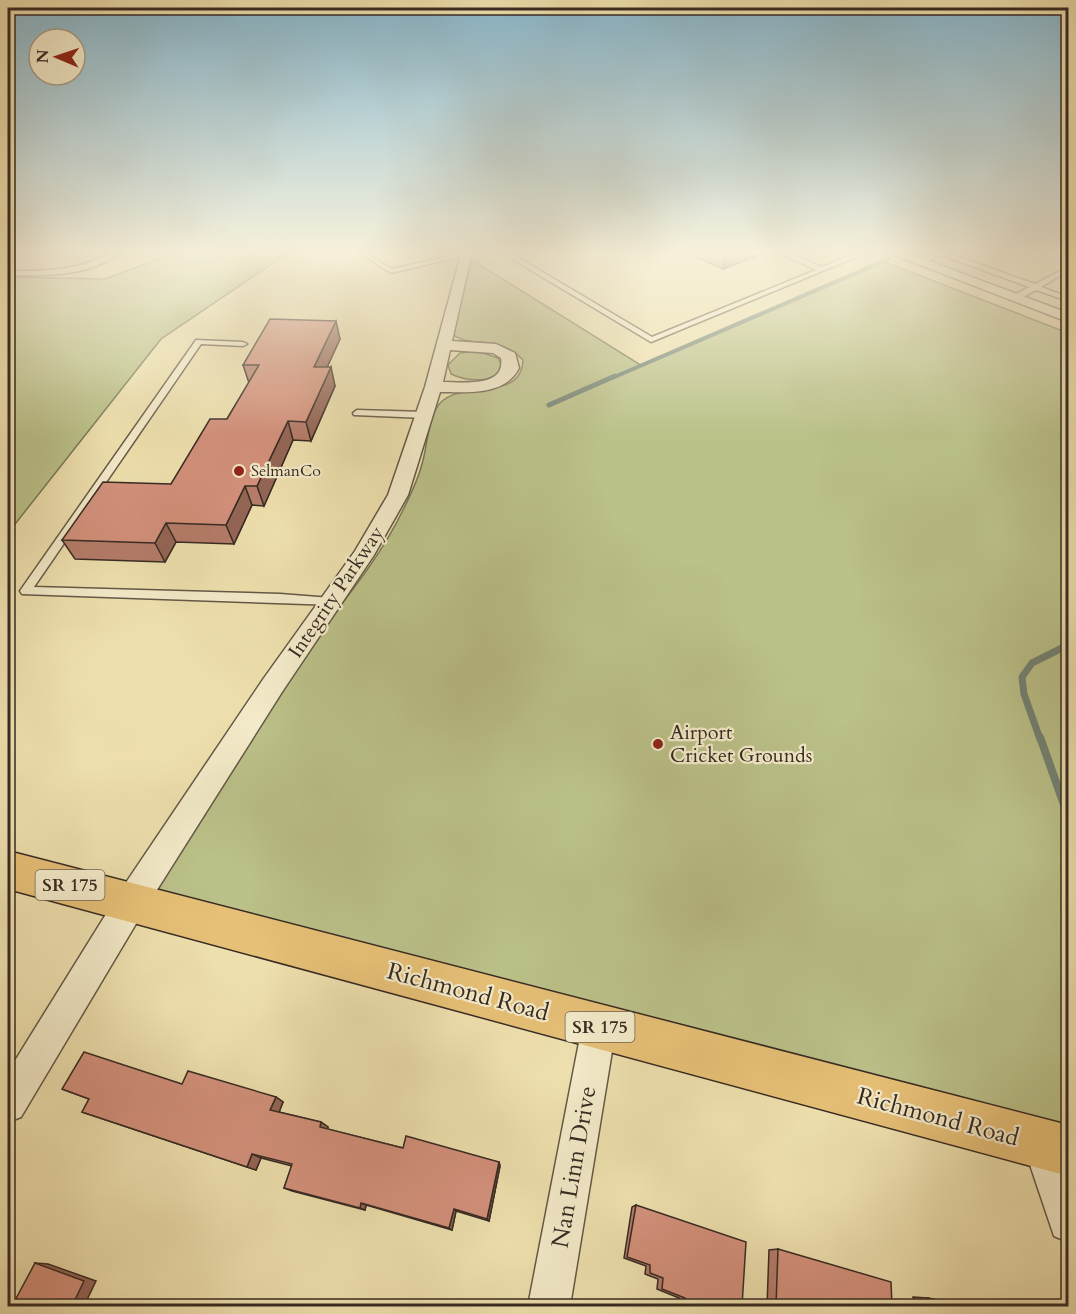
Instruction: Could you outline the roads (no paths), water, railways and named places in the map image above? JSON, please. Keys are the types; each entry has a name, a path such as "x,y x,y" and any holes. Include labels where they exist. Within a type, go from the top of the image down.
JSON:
{"main road":[{"name":"Richmond Road","path":"8,870 132,901 1055,1148"}],"street":[{"name":"Integrity Parkway","path":"8,1104 132,901 363,555 398,495 425,415 451,312"},
{"path":"1053,312 1068,318"},
{"path":"433,387 486,386 501,381 510,373 512,364 509,356 496,349 442,345"},
{"name":"Nan Linn Drive","path":"549,1306 599,1027"},
{"path":"1055,1148 1068,1222"}],"lane":[{"path":"605,312 651,340 719,312"},
{"path":"243,344 199,342 26,591 280,598 331,602"},
{"path":"357,413 425,415"}],"waterway":[{"path":"612,378 764,312"},
{"path":"549,405 615,376"},
{"path":"1040,739 1024,694 1022,677 1032,663 1068,645"},
{"path":"1040,737 1068,816"}],"place":[{"name":"SelmanCo","path":"239,471"},
{"name":"Airport Cricket Grounds","path":"658,744"}]}
